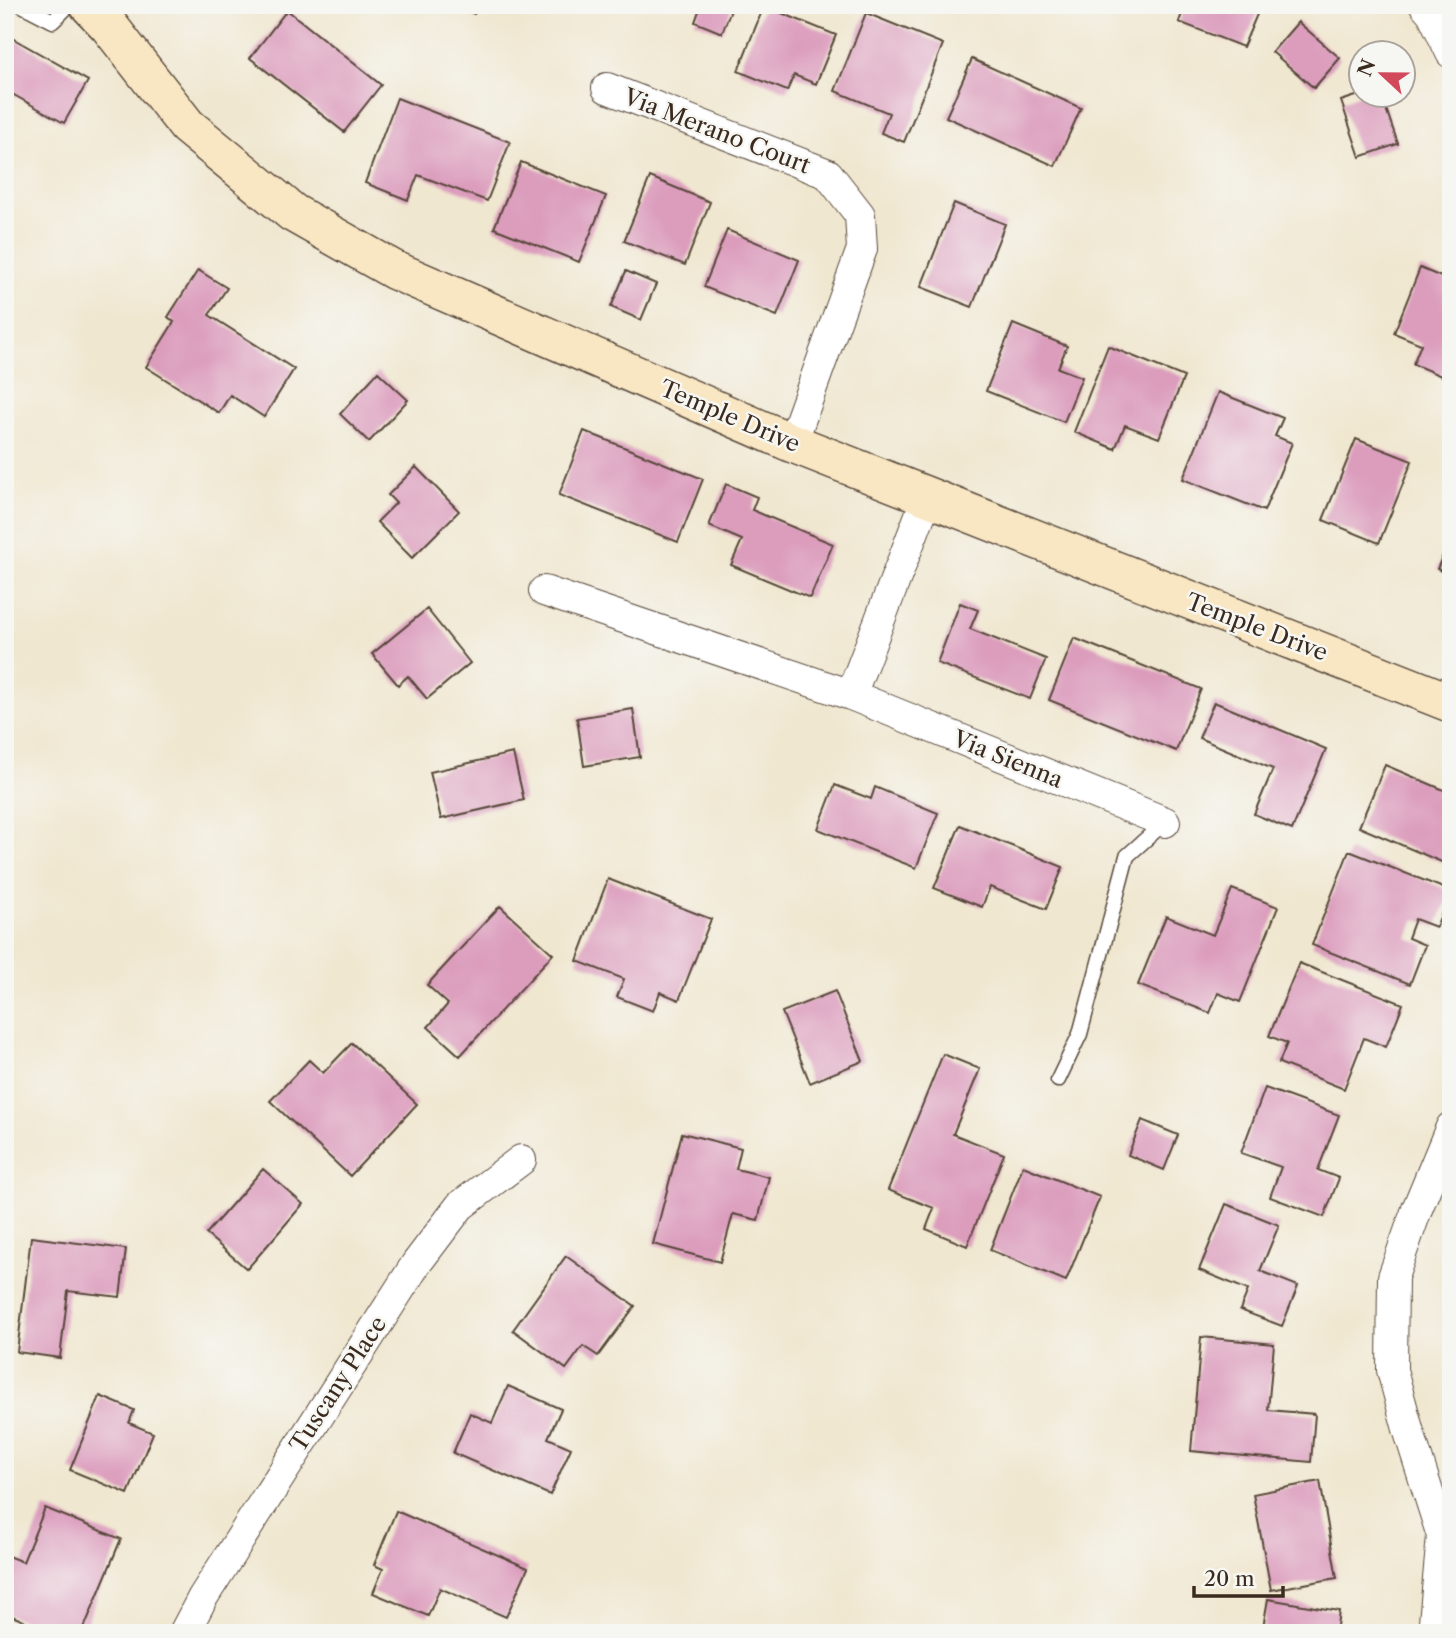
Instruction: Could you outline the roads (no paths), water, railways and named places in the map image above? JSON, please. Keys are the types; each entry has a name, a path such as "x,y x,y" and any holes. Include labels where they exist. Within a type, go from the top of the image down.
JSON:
{"street":[{"name":"Temple Drive","path":"89,5 187,126 293,213 394,270 792,443 1451,703"},
{"path":"1424,5 1432,13 1451,53"},
{"name":"Via Merano Court","path":"607,88 828,174 859,215 862,248 792,443"},
{"path":"851,695 927,497"},
{"name":"Via Sienna","path":"544,591 851,695 1165,822"},
{"path":"1433,1633 1442,1536 1392,1370 1393,1277 1416,1209 1451,1126"},
{"name":"Tuscany Place","path":"184,1633 203,1597 416,1264 460,1206 521,1160"}],"lane":[{"path":"22,5 53,21 69,5"},
{"path":"1058,1080 1080,1034 1127,856 1165,822"}]}
